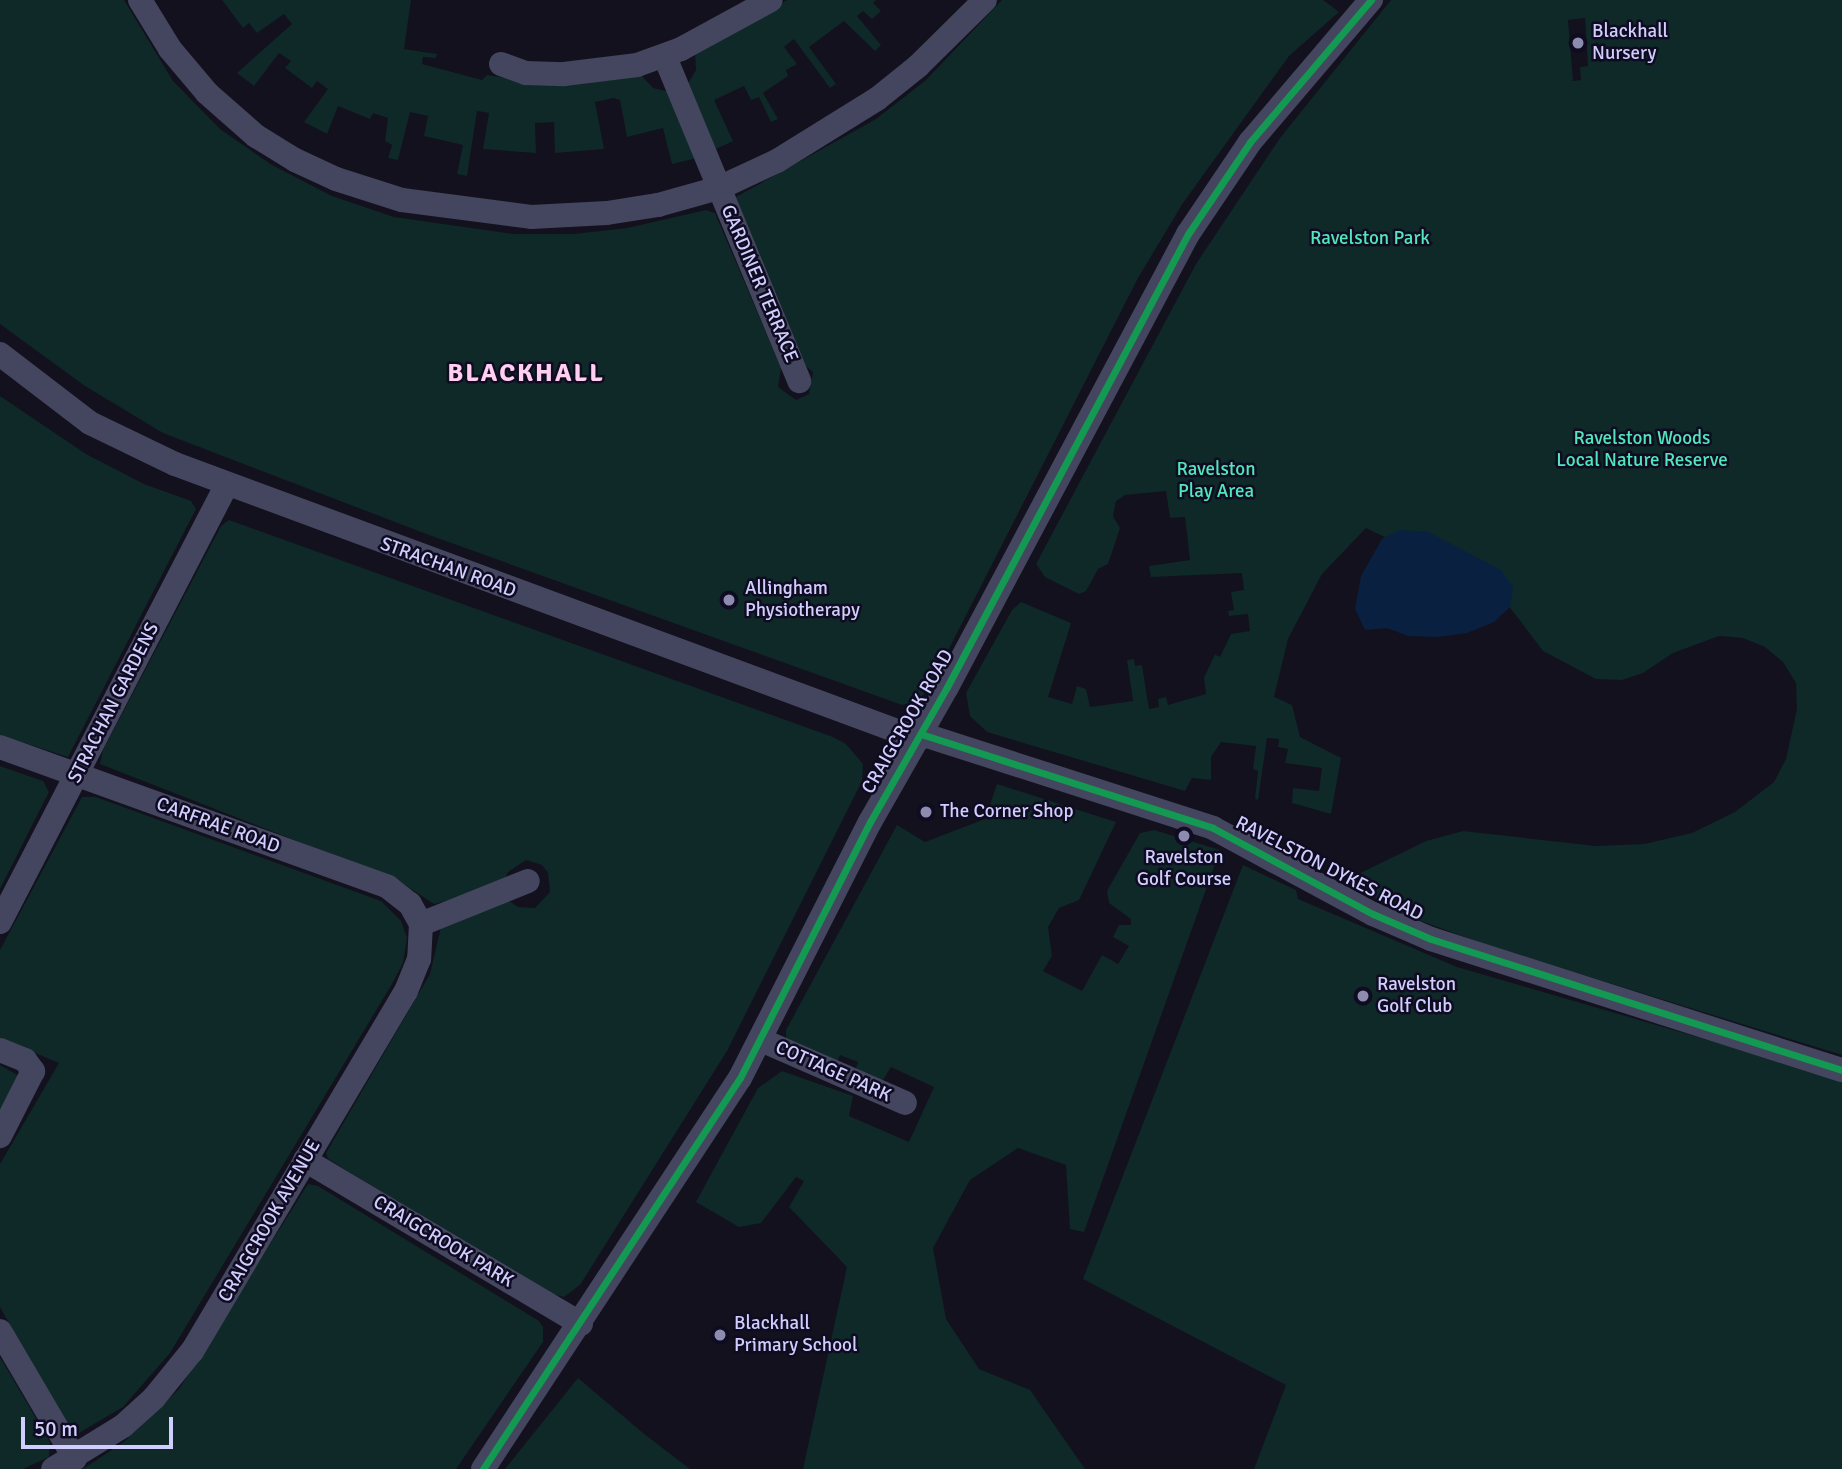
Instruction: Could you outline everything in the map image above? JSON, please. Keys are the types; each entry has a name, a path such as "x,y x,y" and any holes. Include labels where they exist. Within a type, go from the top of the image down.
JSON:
{"street":[{"path":"140,0 183,66 230,115 295,160 368,190 472,212 556,217 632,210 719,187 806,145 877,99 918,66 985,0"},
{"path":"501,64 526,73 564,74 624,68 666,57 771,0"},
{"name":"CRAIGCROOK ROAD","path":"483,1469 719,1112 761,1040 870,822 920,736 1188,234 1250,142 1364,2"},
{"name":"GARDINER TERRACE","path":"666,57 799,381"},
{"name":"STRACHAN ROAD","path":"0,354 90,423 227,485 920,736"},
{"name":"STRACHAN GARDENS","path":"0,922 227,485"},
{"name":"RAVELSTON DYKES ROAD","path":"920,736 1213,828 1373,914 1431,939 1842,1070"},
{"name":"CARFRAE ROAD","path":"0,747 388,887 410,904 421,924"},
{"path":"421,924 528,881"},
{"name":"CRAIGCROOK AVENUE","path":"64,1464 139,1413 181,1366 406,991 418,959 421,924"},
{"name":"COTTAGE PARK","path":"761,1040 905,1103"},
{"path":"0,1050 28,1062 33,1077 0,1136"},
{"name":"CRAIGCROOK PARK","path":"305,1160 581,1324"},
{"path":"0,1331 64,1464"}],"green space":[{"path":"0,0 124,0 173,81 220,129 272,165 332,196 394,217 514,234 574,234 627,228 706,210 715,213 781,368 778,387 796,400 809,394 813,372 802,363 736,197 876,119 926,80 1002,0 1323,0 1339,12 1289,56 1183,203 1138,278 929,688 918,701 902,705 429,535 163,433 85,386 0,324"},
{"path":"222,0 411,0 404,49 437,54 436,58 423,57 422,64 482,80 487,75 546,84 640,74 653,88 670,92 697,158 672,164 663,128 627,137 620,100 613,98 595,102 604,149 555,153 554,122 535,123 536,153 483,149 489,113 477,111 467,176 457,174 463,145 424,136 428,116 410,112 398,160 388,158 392,145 385,141 388,118 373,113 370,119 338,106 327,134 304,122 328,89 317,81 312,88 285,68 291,61 279,53 254,86 237,73 292,24 284,14 257,33 249,23 243,28"},
{"path":"787,0 876,0 873,3 881,11 872,19 863,11 857,16 881,45 875,51 844,21 809,47 836,84 830,88 794,39 784,47 797,64 786,70 788,76 763,93 778,119 771,122 759,97 751,100 744,86 714,100 733,141 714,150 687,85 696,70 695,52"},
{"name":"Ravelston Woods Local Nature Reserve","path":"1391,0 1842,0 1842,1055 1493,947 1407,916 1344,881 1426,841 1463,831 1596,846 1644,844 1692,833 1735,812 1774,782 1786,759 1797,709 1796,683 1783,662 1765,647 1743,638 1719,636 1673,653 1643,673 1622,680 1596,679 1543,651 1499,593 1366,528 1322,574 1288,639 1274,697 1292,705 1300,737 1341,758 1331,814 1292,803 1293,788 1319,791 1322,768 1285,763 1288,749 1278,747 1279,739 1267,738 1258,800 1255,799 1258,771 1253,769 1256,746 1221,742 1211,757 1211,780 1192,778 1185,791 987,732 970,716 966,693 1012,610 1021,602 1071,623 1048,697 1072,704 1077,686 1086,689 1090,707 1133,701 1127,660 1134,659 1135,666 1142,665 1149,709 1159,707 1158,699 1166,697 1168,705 1206,694 1204,678 1215,654 1220,657 1231,634 1250,631 1248,614 1229,616 1228,611 1234,610 1231,592 1244,590 1242,573 1151,577 1149,566 1190,560 1185,517 1170,518 1166,491 1125,495 1116,501 1113,516 1120,528 1108,564 1098,569 1086,591 1079,594 1045,577 1036,564 1196,264 1280,138","holes":["1585,18 1588,66 1580,67 1581,80 1573,81 1568,20"]},
{"path":"0,396 86,454 144,484 191,501 196,509 68,757 0,735"},
{"path":"229,520 833,737 846,744 863,764 862,781 727,1051 580,1285 564,1297 545,1292 328,1159 326,1153 430,974 441,927 506,899 518,907 535,908 550,892 548,873 542,865 526,860 508,872 502,887 434,904 399,881 100,764 103,750 221,526"},
{"path":"0,766 43,781 49,792 0,889"},
{"path":"997,784 1116,822 1079,900 1059,908 1048,927 1052,956 1043,971 1082,991 1102,955 1118,964 1129,946 1113,937 1119,925 1131,925 1131,919 1109,903 1107,891 1140,833 1154,830 1220,850 1084,1232 1070,1229 1066,1165 1018,1148 970,1180 933,1248 946,1319 979,1369 1030,1390 1085,1469 803,1469 847,1267 789,1207 804,1181 796,1177 761,1223 739,1227 696,1202 758,1088 782,1071 853,1096 849,1116 909,1142 934,1087 891,1067 880,1085 853,1077 858,1062 840,1055 834,1071 786,1040 786,1030 897,825 925,842 985,819"},
{"path":"82,797 96,797 381,901 401,921 407,938 403,963 392,984 170,1353 123,1407 79,1433 67,1427 0,1307 0,1164 59,1063 0,1038 0,950"},
{"name":"Ravelston Golf Course","path":"1243,865 1296,890 1298,899 1457,967 1842,1079 1842,1469 1254,1469 1286,1385 1083,1279"},
{"path":"0,1065 19,1076 0,1110"},
{"path":"308,1184 318,1186 539,1321 543,1327 543,1342 456,1469 83,1469 125,1441 179,1389"},
{"path":"0,1357 50,1442 49,1457 23,1469 0,1469"},
{"path":"578,1378 643,1433 690,1469 505,1469"}],"water":[{"path":"1400,530 1428,532 1501,570 1513,587 1510,607 1494,622 1467,633 1438,637 1408,636 1387,628 1365,630 1355,609 1361,576 1382,539"}],"cycle path":[{"path":"483,1469 740,1078 870,822 947,687 1188,234 1250,142 1371,0"},
{"path":"921,734 1213,828 1373,914 1431,939 1842,1070"}],"place":[{"name":"Blackhall Nursery","path":"1578,43"},
{"name":"Allingham Physiotherapy","path":"729,600"},
{"name":"The Corner Shop","path":"926,812"},
{"name":"Ravelston Golf Course","path":"1184,836"},
{"name":"Ravelston Golf Club","path":"1363,996"},
{"name":"Blackhall Primary School","path":"720,1335"}],"district":[{"name":"BLACKHALL","path":"526,374"}],"park label":[{"name":"Ravelston Park","path":"1370,239"},
{"name":"Ravelston Play Area","path":"1216,481"}]}
